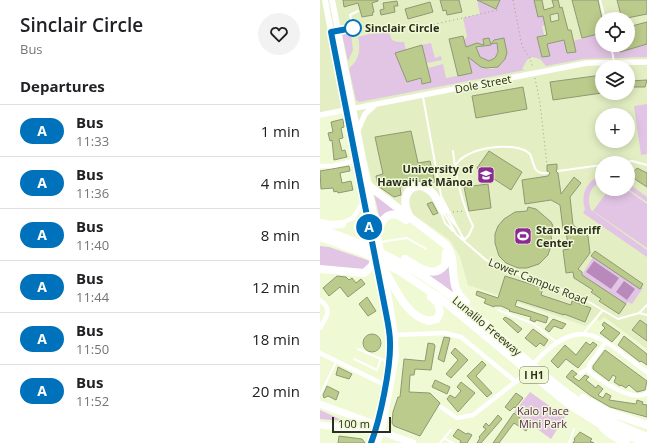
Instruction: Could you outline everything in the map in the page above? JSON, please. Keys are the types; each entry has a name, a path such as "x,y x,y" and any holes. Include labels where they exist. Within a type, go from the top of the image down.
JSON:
{"highway":[{"path":"368,185 448,248 456,292 488,326"},
{"path":"412,219 404,203 406,195 412,189 421,187 429,190 444,207"},
{"path":"366,246 406,260 428,272 440,270 445,265 447,256 441,246 398,215 391,215 382,220 378,238"},
{"path":"320,223 331,225 342,224"},
{"name":"Lunalilo Freeway","path":"320,229 366,246 390,266 438,286 549,378 602,417 647,437"},
{"name":"Lunalilo Freeway","path":"320,237 372,257 401,272 440,298 567,403 598,423 646,443"},
{"path":"320,244 333,246 372,257 372,266 364,273 320,269"},
{"path":"390,266 411,311 424,320 431,321 437,319 440,312 438,303 401,272"},
{"path":"549,378 608,412 647,425"},
{"path":"598,423 610,434 626,443"}],"main road":[{"path":"325,0 357,160 372,257 396,356 392,386 378,430 371,443"},
{"path":"332,0 364,159 378,238 390,266 392,335 390,361 380,408 377,443"},
{"path":"385,385 392,386"},
{"path":"320,404 366,421 378,430 413,443"},
{"path":"366,421 373,419 380,408"},
{"path":"340,428 347,423 345,414"},
{"path":"320,425 340,428 378,430"}],"street":[{"name":"Dole Street","path":"635,62 647,62"},
{"name":"Dole Street","path":"320,115 586,63 595,63"},
{"path":"358,130 365,114 376,105"},
{"path":"320,166 332,166 364,159"},
{"path":"320,219 332,223 342,224 353,218 364,201"},
{"path":"320,300 327,306 328,311 320,328"},
{"path":"392,335 445,333 461,337 516,382"},
{"path":"535,362 556,342 570,335 584,333 594,335 606,342 647,372"},
{"path":"581,373 588,369 589,365 606,342"},
{"path":"320,353 385,385"},
{"path":"588,369 606,385 615,389 641,396 647,394"},
{"path":"441,407 457,418 469,417 523,376"}],"lane":[{"path":"600,0 603,12"},
{"path":"331,32 353,28 350,15 358,11"},
{"name":"Lower Campus Road","path":"422,96 441,195 444,207 456,234 486,260 512,272 577,295 618,319 639,313 647,315"},
{"path":"455,168 460,158 466,154 490,148 513,147 521,148 530,154 535,171 538,173 548,173"},
{"path":"444,207 464,240 469,235 473,226 464,210 453,152"},
{"path":"635,162 647,165"},
{"path":"558,171 595,166"},
{"path":"441,195 444,207 452,224 458,228"},
{"path":"441,195 444,207 445,223 456,234"},
{"path":"378,238 407,238 426,249"},
{"path":"639,313 647,305"},
{"path":"498,310 534,324 556,342"},
{"path":"584,333 603,310"},
{"path":"358,349 381,359 390,361"},
{"path":"354,359 377,370 381,359"},
{"path":"320,395 337,361"},
{"path":"569,443 574,429"},
{"path":"441,443 451,430"},
{"path":"445,439 453,443"}],"path":[{"path":"513,0 522,46 530,58 533,69"},
{"path":"418,28 498,10"},
{"path":"535,78 542,115 547,165"},
{"path":"444,207 464,210"}],"shaded area":[{"name":"University of Hawaiʻi at Mānoa","path":"320,0 647,0 647,349 604,317 600,321 595,318 586,326 468,285 460,257 450,240 374,188 353,109 320,115"},
{"path":"594,261 619,278 611,289 586,272"},
{"path":"624,281 635,289 627,300 616,292"}],"green space":[{"path":"477,0 495,9 500,0 534,0 538,17 543,16 545,25 542,26 544,35 537,37 542,57 550,56 547,44 564,40 568,53 575,51 573,41 595,35 595,52 635,52 635,48 647,44 647,57 583,59 546,66 540,59 532,57 527,60 522,69 525,70 359,102 356,100 349,68 357,58 359,46 358,37 388,29 392,40 404,42 406,50 395,53 407,81 421,78 422,84 431,82 428,68 443,64 446,78 472,73 464,40 467,36 463,18 480,14","holes":["488,38 490,43 504,38 505,57 503,62 495,68 489,69 481,67 469,46 477,43 484,44 483,39"]},
{"path":"351,33 353,50 348,61 342,34"},
{"path":"431,43 435,58 441,56 442,60 427,63 422,45"},
{"path":"497,43 497,52 494,58 489,61 480,57 477,48"},
{"path":"647,104 647,154 641,155 634,106"},
{"path":"595,178 595,186 589,197 591,210 647,250 647,257 583,213 585,209 583,198 584,193 592,180"},
{"path":"635,188 647,197 647,202 635,194"},
{"path":"374,194 445,247 453,292 410,264 440,272 445,248 402,216 380,220"},
{"path":"635,195 647,204 647,248 593,211 604,196"},
{"path":"320,246 329,247 373,262 369,272 320,268"},
{"path":"593,257 637,287 639,285 643,288 632,304 628,302 626,304 582,275"},
{"name":"Kalo Place Mini Park","path":"530,392 565,417 551,439 514,412"},
{"path":"320,410 342,420 342,421 320,419"}],"building":[{"path":"343,0 378,1 372,3 374,12 372,13 373,15 362,17 358,3 344,7"},
{"path":"440,0 459,0 462,12 447,15 446,10 443,11"},
{"path":"477,0 500,0 496,9"},
{"path":"534,0 542,0 544,10 554,7 552,0 558,0 560,8 562,7 568,30 571,30 576,52 567,53 564,40 547,44 550,56 542,57 537,37 547,35 543,16 538,17","holes":["558,13 559,20 551,22 550,15"]},
{"path":"572,0 598,0 601,12 595,12 595,35 582,38"},
{"path":"617,0 647,0 647,14 635,16 635,12 620,12"},
{"path":"397,1 398,6 394,6 395,12 381,15 380,10 384,9 383,3"},
{"path":"430,2 433,12 408,19 405,9"},
{"path":"647,22 647,44 635,48 635,25"},
{"path":"463,36 466,47 477,43 484,45 483,39 489,38 491,45 476,47 480,57 489,61 495,58 498,52 497,43 491,44 494,40 504,38 507,53 505,59 498,67 486,68 481,67 468,57 472,73 458,76 449,39"},
{"path":"422,45 431,82 422,84 421,78 407,82 395,53"},
{"path":"595,76 595,94 553,100 550,82"},
{"path":"647,80 645,87 635,87 635,81"},
{"path":"523,87 527,109 476,118 472,96"},
{"path":"343,119 344,127 341,128 343,138 339,139 342,151 345,150 347,157 334,160 332,140 330,141 328,133 333,132 331,122"},
{"path":"411,131 418,163 430,161 435,182 411,182 406,186 400,187 401,195 394,197 378,186 376,176 383,174 375,137"},
{"path":"489,151 522,172 511,190 477,168"},
{"path":"557,164 556,171 558,173 561,194 574,177 581,183 570,197 573,225 588,236 590,253 578,269 582,272 582,275 626,304 619,314 599,301 601,299 591,292 593,290 574,278 573,272 566,273 563,250 569,249 566,233 563,229 560,205 551,200 525,204 522,180 548,176 550,173 547,171 547,165"},
{"path":"349,166 350,171 340,173 342,183 351,181 353,190 338,193 337,191 334,192 333,188 321,189 320,171"},
{"path":"637,168 647,173 647,187 635,179 635,170"},
{"path":"488,184 491,208 469,211 464,187"},
{"path":"432,202 438,213 433,215 427,204"},
{"name":"Stan Sheriff Center","path":"528,207 536,209 551,222 553,226 550,228 552,243 548,255 539,264 527,268 518,268 506,263 499,256 495,243 495,234 498,226 504,219 515,212 527,211"},
{"path":"595,251 643,284 640,289 591,256"},
{"path":"337,276 346,277 349,280 352,278 356,283 361,279 365,284 348,297 340,287 329,296 323,288"},
{"path":"505,276 543,288 541,295 571,305 572,301 591,308 585,322 517,300 515,306 548,317 546,323 536,320 535,322 530,320 531,317 509,311 510,310 501,306 494,307 484,303 486,299 476,295 477,291 498,298"},
{"path":"367,297 376,311 368,316 359,304"},
{"path":"505,317 522,329 518,333 503,319"},
{"path":"553,319 566,324 562,329 554,326 549,332 545,329"},
{"path":"640,320 647,325 647,341 632,330"},
{"path":"604,322 620,333 612,342 600,333 605,328 602,325"},
{"path":"533,329 548,340 544,346 540,343 536,347 525,338"},
{"path":"368,334 376,334 381,339 379,350 376,352 368,352 363,347 363,339"},
{"path":"624,336 647,354 647,365 641,361 640,362 618,345"},
{"path":"444,337 450,338 444,362 438,359"},
{"path":"586,342 590,345 593,342 597,345 578,368 566,359 558,368 551,361 565,345 576,355"},
{"path":"428,343 434,344 435,346 431,370 415,369 414,375 410,375 409,392 430,393 440,403 420,436 394,426 392,423 393,412 398,397 400,397 404,359 425,361"},
{"path":"455,348 468,360 451,378 446,374 458,360 451,353"},
{"path":"605,350 647,381 645,390 637,392 629,385 626,388 621,385 620,386 614,382 616,377 613,375 609,381 593,369 593,366"},
{"path":"482,361 486,365 476,376 492,393 487,397 467,376"},
{"path":"338,367 352,374 349,379 336,375"},
{"path":"572,370 577,374 573,377 579,381 585,375 589,377 586,380 596,388 598,385 603,389 598,395 603,398 606,393 611,396 609,400 636,404 637,400 643,402 642,404 647,405 647,417 610,407 591,396 566,377"},
{"path":"435,380 450,387 447,394 432,387"},
{"path":"461,382 475,393 458,412 447,399 450,395 455,398 461,391 457,387"},
{"path":"327,386 339,392 336,400 328,396 324,398 323,395"},
{"path":"516,393 523,398 515,408 514,407 510,411 505,407"},
{"path":"514,413 530,426 526,431 514,423 499,443 493,443"},
{"path":"498,415 502,419 481,443 477,443 480,438 479,437 486,429 483,427 486,423 489,426"},
{"path":"458,429 466,434 468,433 472,435 467,443 460,443 461,441 453,436"},
{"path":"580,432 592,439 590,441 594,443 573,443 575,440 574,439"},
{"path":"339,436 362,439 365,443 338,443"}],"bus line":[{"name":"A","path":"353,28 331,32 375,255 390,343 390,361 378,422 371,443"}],"place":[{"name":"Sinclair Circle","path":"353,28"},
{"name":"University of Hawaiʻi at Mānoa","path":"486,175"},
{"name":"Stan Sheriff Center","path":"523,236"}]}
